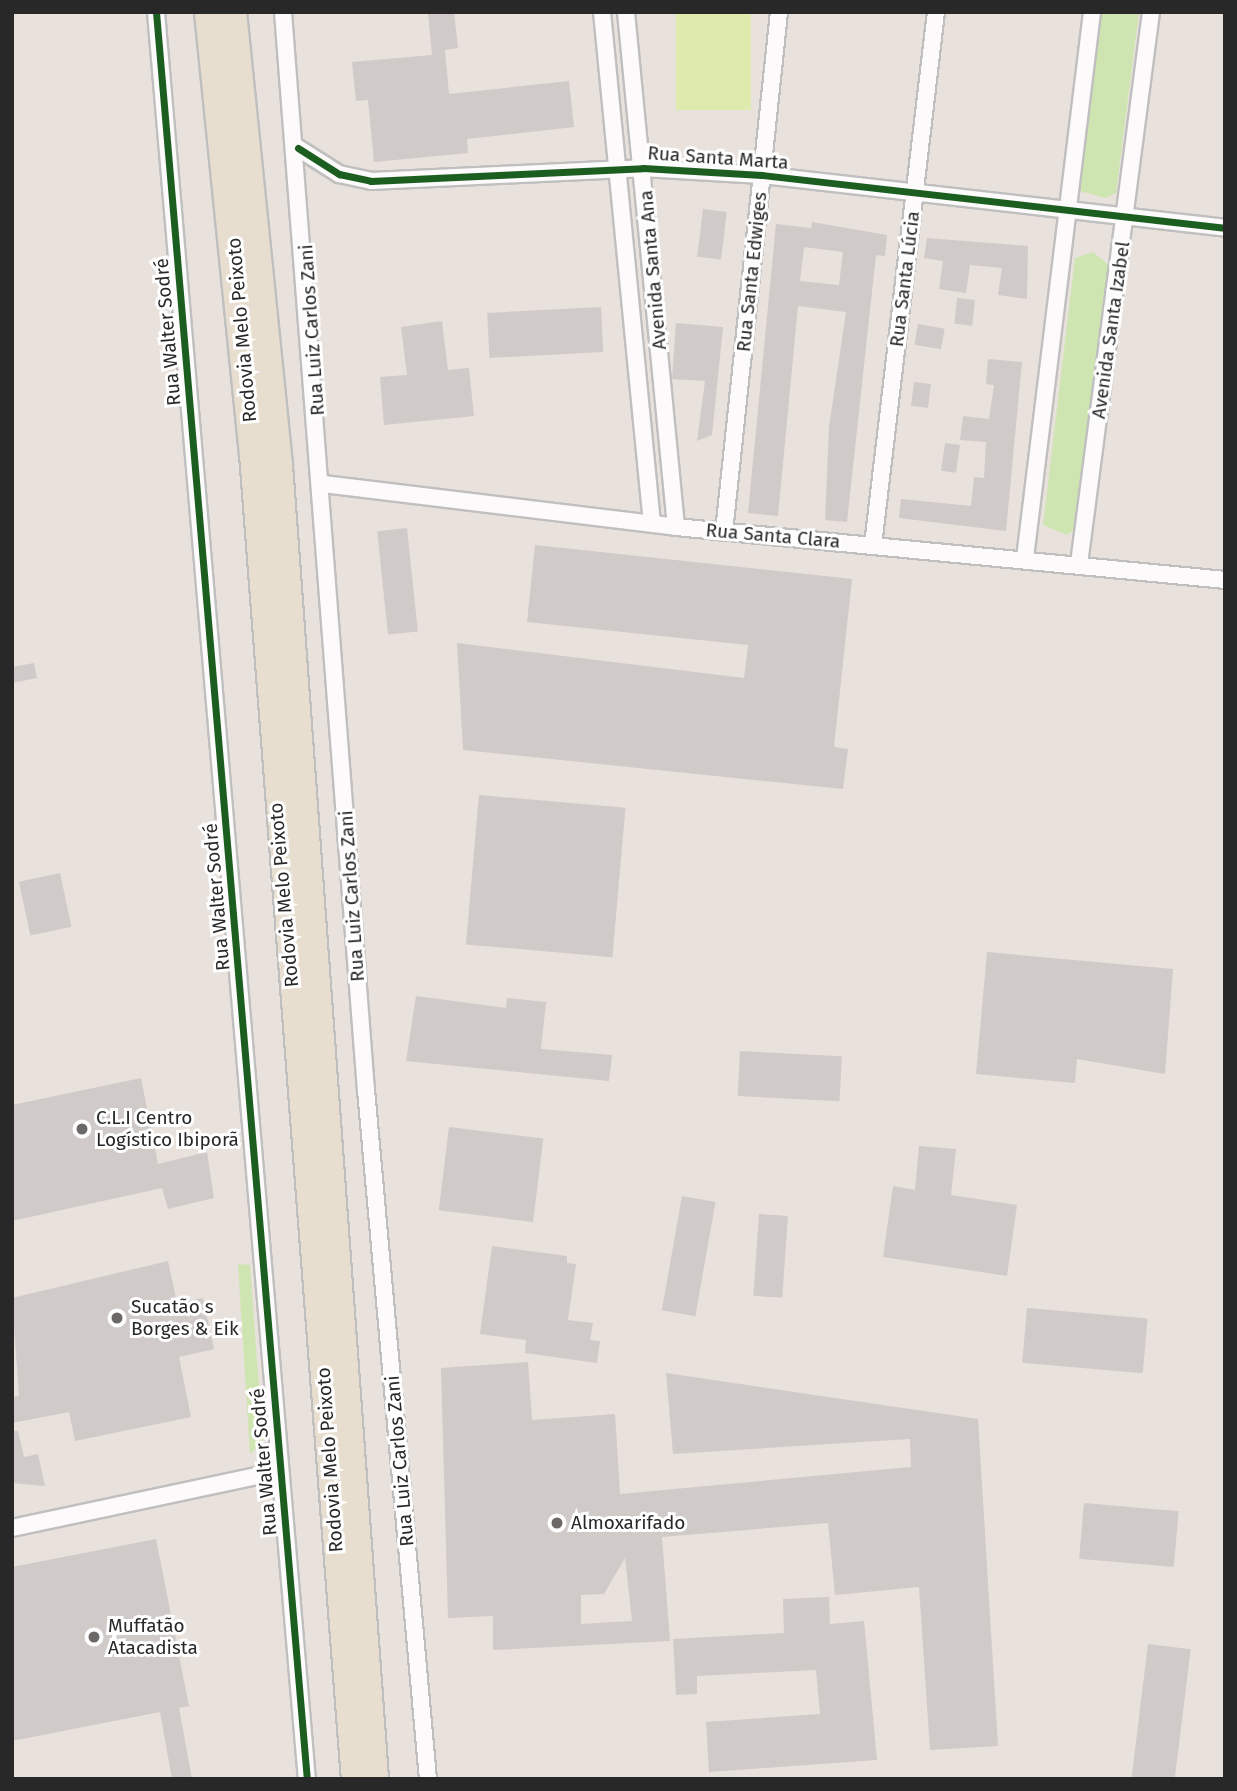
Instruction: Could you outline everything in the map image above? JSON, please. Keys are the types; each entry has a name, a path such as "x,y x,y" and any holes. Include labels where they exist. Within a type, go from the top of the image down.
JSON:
{"main road":[{"name":"Rodovia Melo Peixoto","path":"208,12 253,454 355,1779"},
{"name":"Rodovia Melo Peixoto","path":"233,12 279,465 375,1779"}],"street":[{"name":"Rua Walter Sodré","path":"156,12 307,1779"},
{"name":"Rua Luiz Carlos Zani","path":"283,12 298,148 366,1090 428,1779"},
{"name":"Avenida Santa Ana","path":"602,12 622,169 652,524"},
{"name":"Avenida Santa Ana","path":"626,12 676,527"},
{"name":"Rua Santa Edwiges","path":"724,532 779,12"},
{"name":"Rua Santa Lúcia","path":"873,545 936,12"},
{"path":"1025,558 1092,12"},
{"name":"Avenida Santa Izabel","path":"1079,564 1151,12"},
{"name":"Rua Santa Marta","path":"298,148 339,174 371,181 643,168 762,175 1225,228"},
{"name":"Rua Santa Clara","path":"323,484 676,527 1025,558 1225,580"},
{"path":"12,1528 280,1471"}],"green space":[{"path":"676,12 751,12 751,110 676,110"},
{"path":"1102,12 1139,12 1116,193 1105,198 1080,191"},
{"path":"1093,252 1112,268 1081,525 1067,535 1043,525 1075,258"},
{"path":"238,1264 250,1265 263,1442 250,1454"}],"building":[{"path":"428,12 454,12 458,48 445,50 449,94 569,81 574,127 467,139 468,153 374,162 368,100 356,101 352,62 432,55"},
{"path":"703,209 727,212 721,260 697,257"},
{"path":"812,222 887,235 885,256 876,255 847,522 825,520 829,427 846,312 798,306 778,516 748,513 776,224 811,228","holes":["804,247 843,252 839,285 800,281"]},
{"path":"927,238 1028,246 1027,299 998,295 1002,268 970,265 966,293 939,289 943,261 924,258"},
{"path":"957,298 975,300 972,326 954,324"},
{"path":"601,307 603,352 490,358 487,313"},
{"path":"442,321 448,370 469,368 474,416 384,425 380,377 407,375 401,327"},
{"path":"676,323 723,327 712,435 697,441 705,381 672,379"},
{"path":"918,324 945,329 941,349 914,345"},
{"path":"988,359 1022,362 1006,531 899,518 901,499 971,506 974,477 984,478 986,442 960,440 963,416 989,419 994,385 986,384"},
{"path":"914,382 931,384 928,408 911,406"},
{"path":"945,443 960,445 956,473 941,471"},
{"path":"407,528 418,631 388,635 377,531"},
{"path":"535,545 852,579 834,747 848,749 843,789 463,750 457,643 744,678 748,645 527,622"},
{"path":"34,663 37,678 12,683 12,667"},
{"path":"479,795 625,808 612,957 466,944"},
{"path":"60,873 71,927 30,936 19,882"},
{"path":"987,952 1173,969 1165,1074 1077,1059 1075,1083 976,1074"},
{"path":"416,996 506,1008 507,998 546,1002 541,1049 612,1055 609,1081 406,1061"},
{"path":"740,1051 842,1056 840,1101 738,1096"},
{"name":"C.L.I Centro Logístico Ibiporã","path":"141,1078 158,1164 207,1152 214,1198 168,1209 162,1188 12,1221 12,1105"},
{"path":"449,1127 543,1139 533,1222 439,1210"},
{"path":"919,1146 956,1149 951,1195 1017,1205 1007,1276 883,1257 893,1186 915,1190"},
{"path":"682,1196 715,1202 695,1316 662,1310"},
{"path":"759,1214 788,1216 782,1298 753,1296"},
{"path":"492,1246 567,1256 567,1263 576,1264 568,1320 593,1323 590,1340 600,1341 597,1363 525,1353 526,1340 480,1334"},
{"name":"Sucatão s Borges & Eik","path":"168,1261 177,1303 203,1298 214,1349 179,1357 191,1417 75,1441 69,1412 12,1423 12,1397 19,1396 12,1298"},
{"path":"1027,1308 1148,1319 1143,1373 1022,1363"},
{"path":"528,1362 532,1420 615,1414 620,1494 911,1467 910,1439 673,1454 666,1373 978,1419 998,1746 930,1750 919,1587 835,1595 828,1523 662,1537 670,1641 493,1650 493,1616 448,1618 441,1368","holes":["625,1558 632,1621 581,1624 581,1595 604,1594"]},
{"path":"12,1431 18,1431 24,1457 38,1454 45,1486 12,1483"},
{"path":"1084,1503 1179,1511 1174,1567 1079,1559"},
{"name":"Muffatão Atacadista","path":"156,1539 189,1706 179,1708 192,1779 172,1779 160,1712 12,1741 12,1567"},
{"path":"829,1597 830,1624 864,1621 877,1760 709,1772 706,1722 820,1714 816,1670 697,1676 697,1694 676,1695 673,1639 784,1633 783,1599"},
{"path":"1148,1644 1191,1649 1175,1779 1132,1777"}],"cycle path":[{"path":"156,12 307,1779"},
{"path":"298,148 339,174 371,181 643,168 762,175 1225,228"}],"place":[{"name":"C.L.I Centro Logístico Ibiporã","path":"82,1129"},
{"name":"Sucatão s Borges & Eik","path":"117,1318"},
{"name":"Almoxarifado","path":"557,1523"},
{"name":"Muffatão Atacadista","path":"94,1637"}]}
